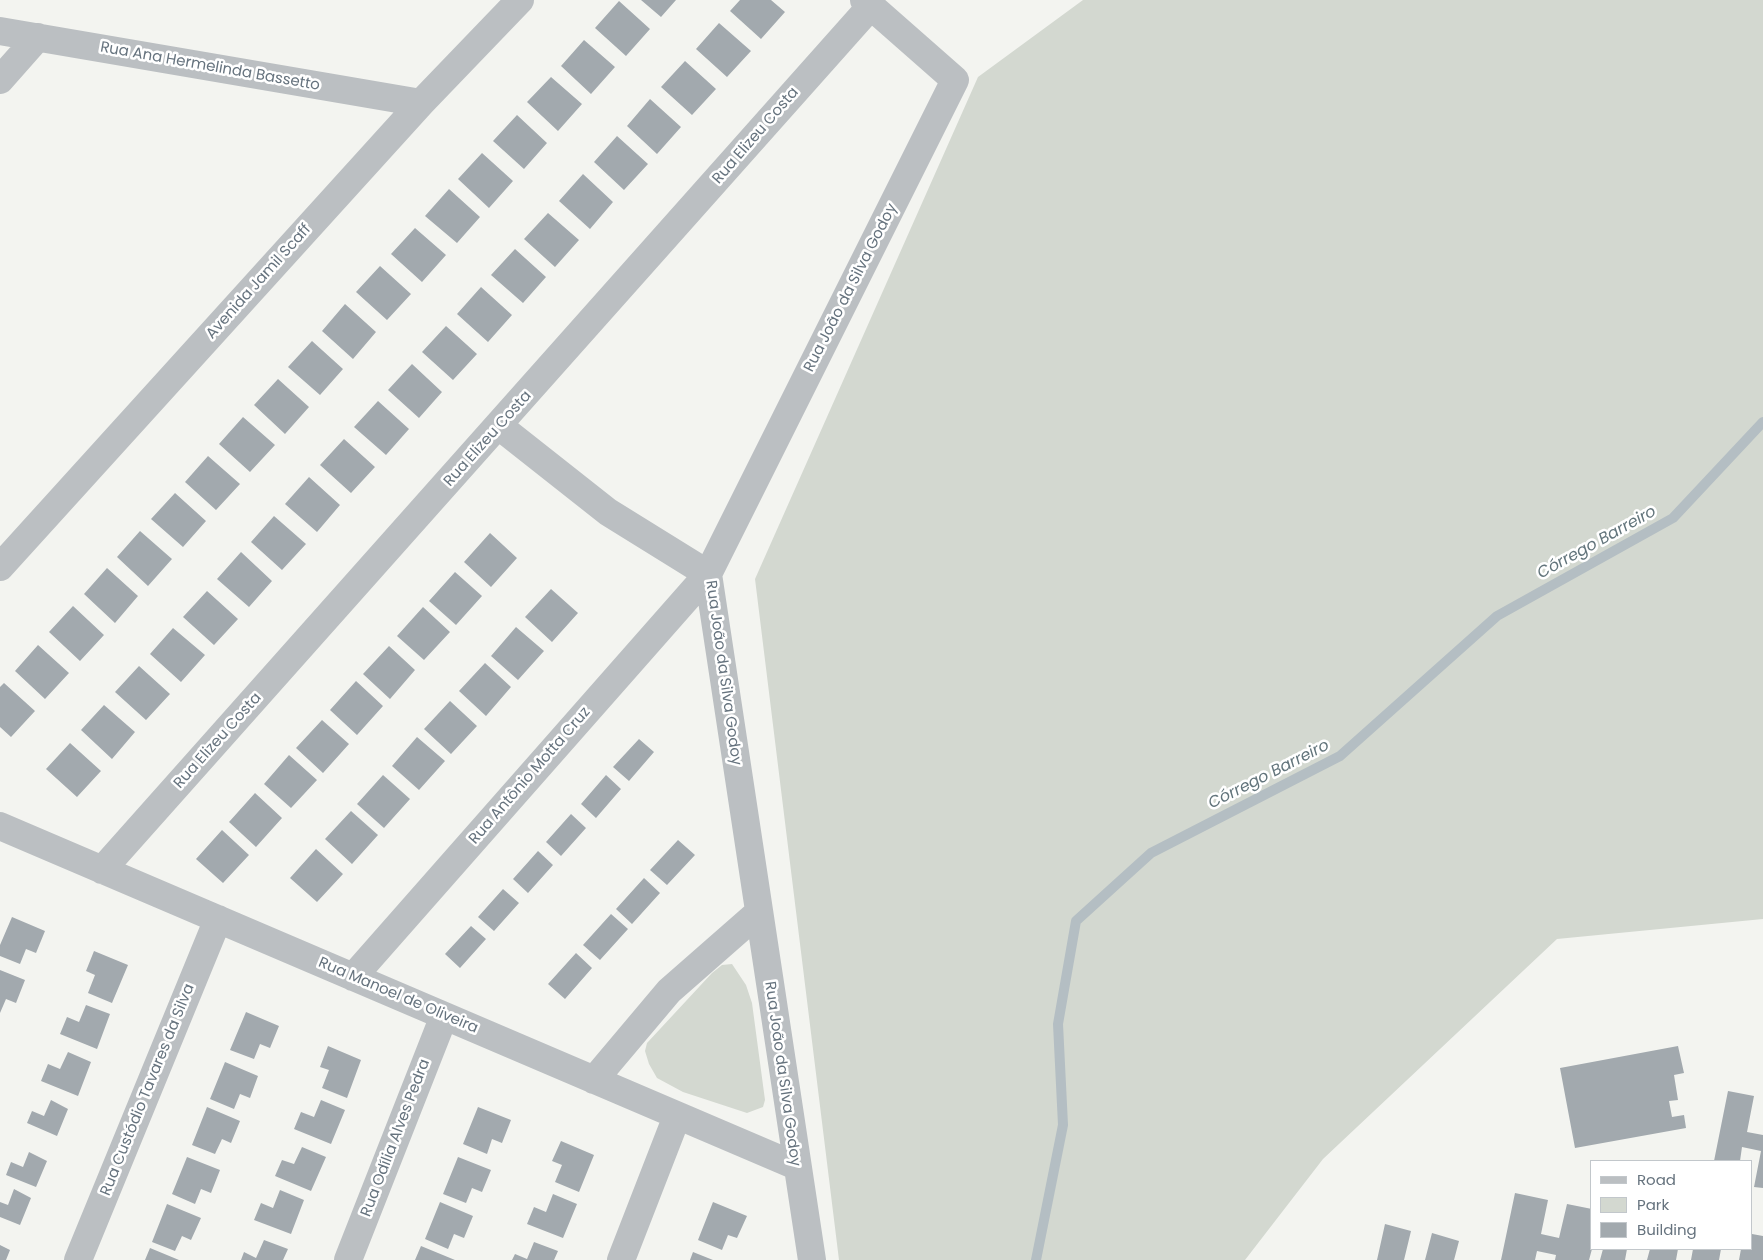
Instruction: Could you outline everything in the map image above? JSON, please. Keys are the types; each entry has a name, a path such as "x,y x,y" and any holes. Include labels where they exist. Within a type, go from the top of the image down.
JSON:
{"street":[{"name":"Avenida Jamil Scaff","path":"0,567 421,103 520,0"},
{"name":"Rua Elizeu Costa","path":"102,870 499,426 867,3"},
{"name":"Rua João da Silva Godoy","path":"812,1260 796,1166 708,574 955,80 867,3"},
{"name":"Rua Ana Hermelinda Bassetto","path":"0,31 421,103"},
{"path":"0,80 38,37"},
{"path":"499,426 608,512 708,574"},
{"name":"Rua Antônio Motta Cruz","path":"353,977 708,574"},
{"name":"Rua Manoel de Oliveira","path":"0,826 796,1166"},
{"path":"594,1080 669,991 758,913"},
{"name":"Rua Custódio Tavares da Silva","path":"78,1260 218,919"},
{"name":"Rua Odília Alves Pedra","path":"348,1260 444,1016"},
{"path":"621,1260 676,1116"}],"green space":[{"path":"1083,0 1763,0 1763,919 1557,939 1323,1159 1245,1260 839,1260 755,579 978,77"},
{"path":"732,964 746,985 752,1003 765,1100 763,1107 747,1113 683,1092 657,1078 649,1064 645,1051 647,1043 712,973 722,965"}],"building":[{"path":"641,0 676,0 661,17"},
{"path":"740,0 771,0 785,12 761,39 730,11"},
{"path":"619,1 650,29 626,56 595,28"},
{"path":"719,23 751,51 727,77 696,49"},
{"path":"584,40 615,67 591,94 561,66"},
{"path":"685,61 716,89 692,115 661,87"},
{"path":"551,77 582,104 558,131 527,102"},
{"path":"650,99 681,127 657,154 627,126"},
{"path":"517,115 547,143 524,169 493,141"},
{"path":"617,136 648,164 624,190 594,162"},
{"path":"482,153 513,181 489,208 458,179"},
{"path":"583,174 613,202 590,229 559,201"},
{"path":"449,189 480,217 457,243 425,216"},
{"path":"548,213 579,240 555,267 524,239"},
{"path":"415,228 446,255 422,282 391,254"},
{"path":"515,249 546,277 523,303 491,275"},
{"path":"380,266 411,294 387,320 356,292"},
{"path":"481,287 512,315 488,342 457,314"},
{"path":"345,304 376,332 353,359 322,331"},
{"path":"446,326 477,354 453,380 422,352"},
{"path":"312,341 343,369 320,395 288,367"},
{"path":"412,364 442,392 419,418 388,390"},
{"path":"278,379 309,407 285,434 254,405"},
{"path":"378,401 409,429 386,455 354,427"},
{"path":"243,417 275,445 250,472 219,444"},
{"path":"344,439 375,467 351,493 320,465"},
{"path":"208,456 240,484 216,510 185,482"},
{"path":"309,477 340,505 317,532 285,504"},
{"path":"175,493 206,521 183,547 151,519"},
{"path":"274,516 306,544 282,570 251,542"},
{"path":"140,531 172,559 148,586 117,557"},
{"path":"490,533 517,558 491,587 464,562"},
{"path":"241,552 272,581 249,607 217,579"},
{"path":"107,568 138,596 115,623 84,594"},
{"path":"455,572 482,596 456,625 429,601"},
{"path":"551,589 578,613 552,642 525,617"},
{"path":"207,591 238,619 214,645 183,617"},
{"path":"73,606 104,635 80,661 49,632"},
{"path":"423,607 450,632 424,660 397,636"},
{"path":"516,627 544,651 518,680 491,656"},
{"path":"173,628 205,655 181,682 150,654"},
{"path":"38,645 69,673 45,699 15,671"},
{"path":"389,646 415,670 390,699 363,674"},
{"path":"485,663 511,687 486,716 459,691"},
{"path":"139,666 170,694 146,720 115,692"},
{"path":"356,681 383,706 357,735 330,710"},
{"path":"4,683 35,711 11,737 0,727 0,687"},
{"path":"450,701 477,726 451,754 424,729"},
{"path":"104,705 135,732 112,759 81,730"},
{"path":"322,720 349,744 323,773 296,748"},
{"path":"417,737 445,761 419,790 392,766"},
{"path":"639,739 654,752 629,781 613,767"},
{"path":"70,743 101,771 77,797 46,769"},
{"path":"289,755 317,780 291,808 264,784"},
{"path":"383,775 410,799 384,828 357,804"},
{"path":"606,775 621,789 596,818 581,804"},
{"path":"255,793 282,818 256,847 229,822"},
{"path":"351,811 378,835 352,864 325,839"},
{"path":"571,814 586,828 561,856 546,842"},
{"path":"222,830 249,855 223,883 196,859"},
{"path":"678,840 695,855 667,885 650,870"},
{"path":"316,849 343,874 317,902 290,878"},
{"path":"538,851 553,865 528,893 513,879"},
{"path":"644,878 660,893 632,924 616,909"},
{"path":"503,889 519,903 494,931 478,917"},
{"path":"611,914 628,929 600,960 583,945"},
{"path":"12,917 45,931 36,953 26,949 20,964 0,956 0,945"},
{"path":"471,926 486,939 460,968 445,954"},
{"path":"94,951 128,965 112,1003 88,993 95,975 86,971"},
{"path":"576,953 592,968 565,999 548,984"},
{"path":"0,970 25,980 16,1003 6,999 0,1013"},
{"path":"86,1005 110,1014 97,1049 60,1034 67,1017 79,1022"},
{"path":"246,1012 279,1026 270,1048 260,1044 254,1059 230,1050"},
{"path":"328,1046 361,1060 347,1098 322,1088 329,1070 320,1067"},
{"path":"1678,1046 1684,1073 1674,1075 1678,1100 1669,1101 1672,1117 1684,1115 1686,1128 1575,1148 1560,1068"},
{"path":"68,1052 91,1062 78,1096 41,1081 48,1064 60,1069"},
{"path":"225,1062 258,1076 250,1098 240,1094 234,1109 210,1099"},
{"path":"1728,1091 1754,1096 1747,1132 1763,1135 1763,1188 1754,1187 1761,1151 1742,1147 1740,1160 1714,1160"},
{"path":"51,1100 68,1109 57,1136 27,1123 32,1111 44,1116"},
{"path":"321,1100 345,1110 331,1144 294,1129 301,1112 314,1117"},
{"path":"207,1107 240,1121 231,1143 222,1139 215,1154 192,1145"},
{"path":"478,1107 511,1120 502,1143 492,1139 487,1154 463,1144"},
{"path":"561,1141 594,1155 579,1192 555,1182 562,1165 552,1161"},
{"path":"302,1147 326,1157 311,1191 275,1176 282,1160 294,1164"},
{"path":"29,1152 47,1161 36,1187 6,1175 11,1162 23,1167"},
{"path":"187,1157 220,1170 211,1193 201,1189 195,1204 172,1194"},
{"path":"458,1157 491,1170 482,1192 472,1188 466,1203 443,1194"},
{"path":"14,1189 31,1198 20,1225 0,1217 0,1202 8,1205"},
{"path":"280,1190 304,1200 291,1234 254,1220 261,1203 273,1208"},
{"path":"1515,1193 1548,1200 1541,1234 1559,1238 1567,1204 1590,1209 1590,1250 1592,1250 1589,1260 1555,1260 1556,1255 1537,1251 1535,1260 1501,1260"},
{"path":"553,1194 577,1204 563,1238 527,1224 534,1207 546,1212"},
{"path":"440,1202 473,1216 464,1238 454,1234 448,1249 425,1239"},
{"path":"713,1202 747,1216 737,1238 728,1235 722,1250 698,1240"},
{"path":"167,1204 201,1218 191,1240 182,1236 175,1251 152,1242"},
{"path":"1385,1224 1411,1231 1404,1260 1377,1260"},
{"path":"1432,1233 1459,1241 1454,1260 1425,1260"},
{"path":"1753,1234 1763,1236 1763,1260 1739,1260 1741,1250 1753,1250"},
{"path":"264,1240 288,1249 283,1260 241,1260 244,1252 256,1258"},
{"path":"534,1242 558,1251 554,1260 512,1260 515,1254 527,1259"},
{"path":"0,1245 10,1250 6,1260 0,1260"},
{"path":"421,1246 455,1260 415,1260"},
{"path":"150,1248 179,1260 145,1260"},
{"path":"1603,1250 1627,1250 1625,1260 1600,1260"},
{"path":"1650,1250 1678,1250 1676,1260 1647,1260"},
{"path":"1693,1250 1721,1250 1719,1260 1691,1260"},
{"path":"693,1252 713,1260 690,1260"}],"waterway":[{"name":"Córrego Barreiro","path":"1036,1260 1063,1125 1058,1024 1076,921 1151,853 1340,756 1497,616 1673,518 1763,422"}]}
